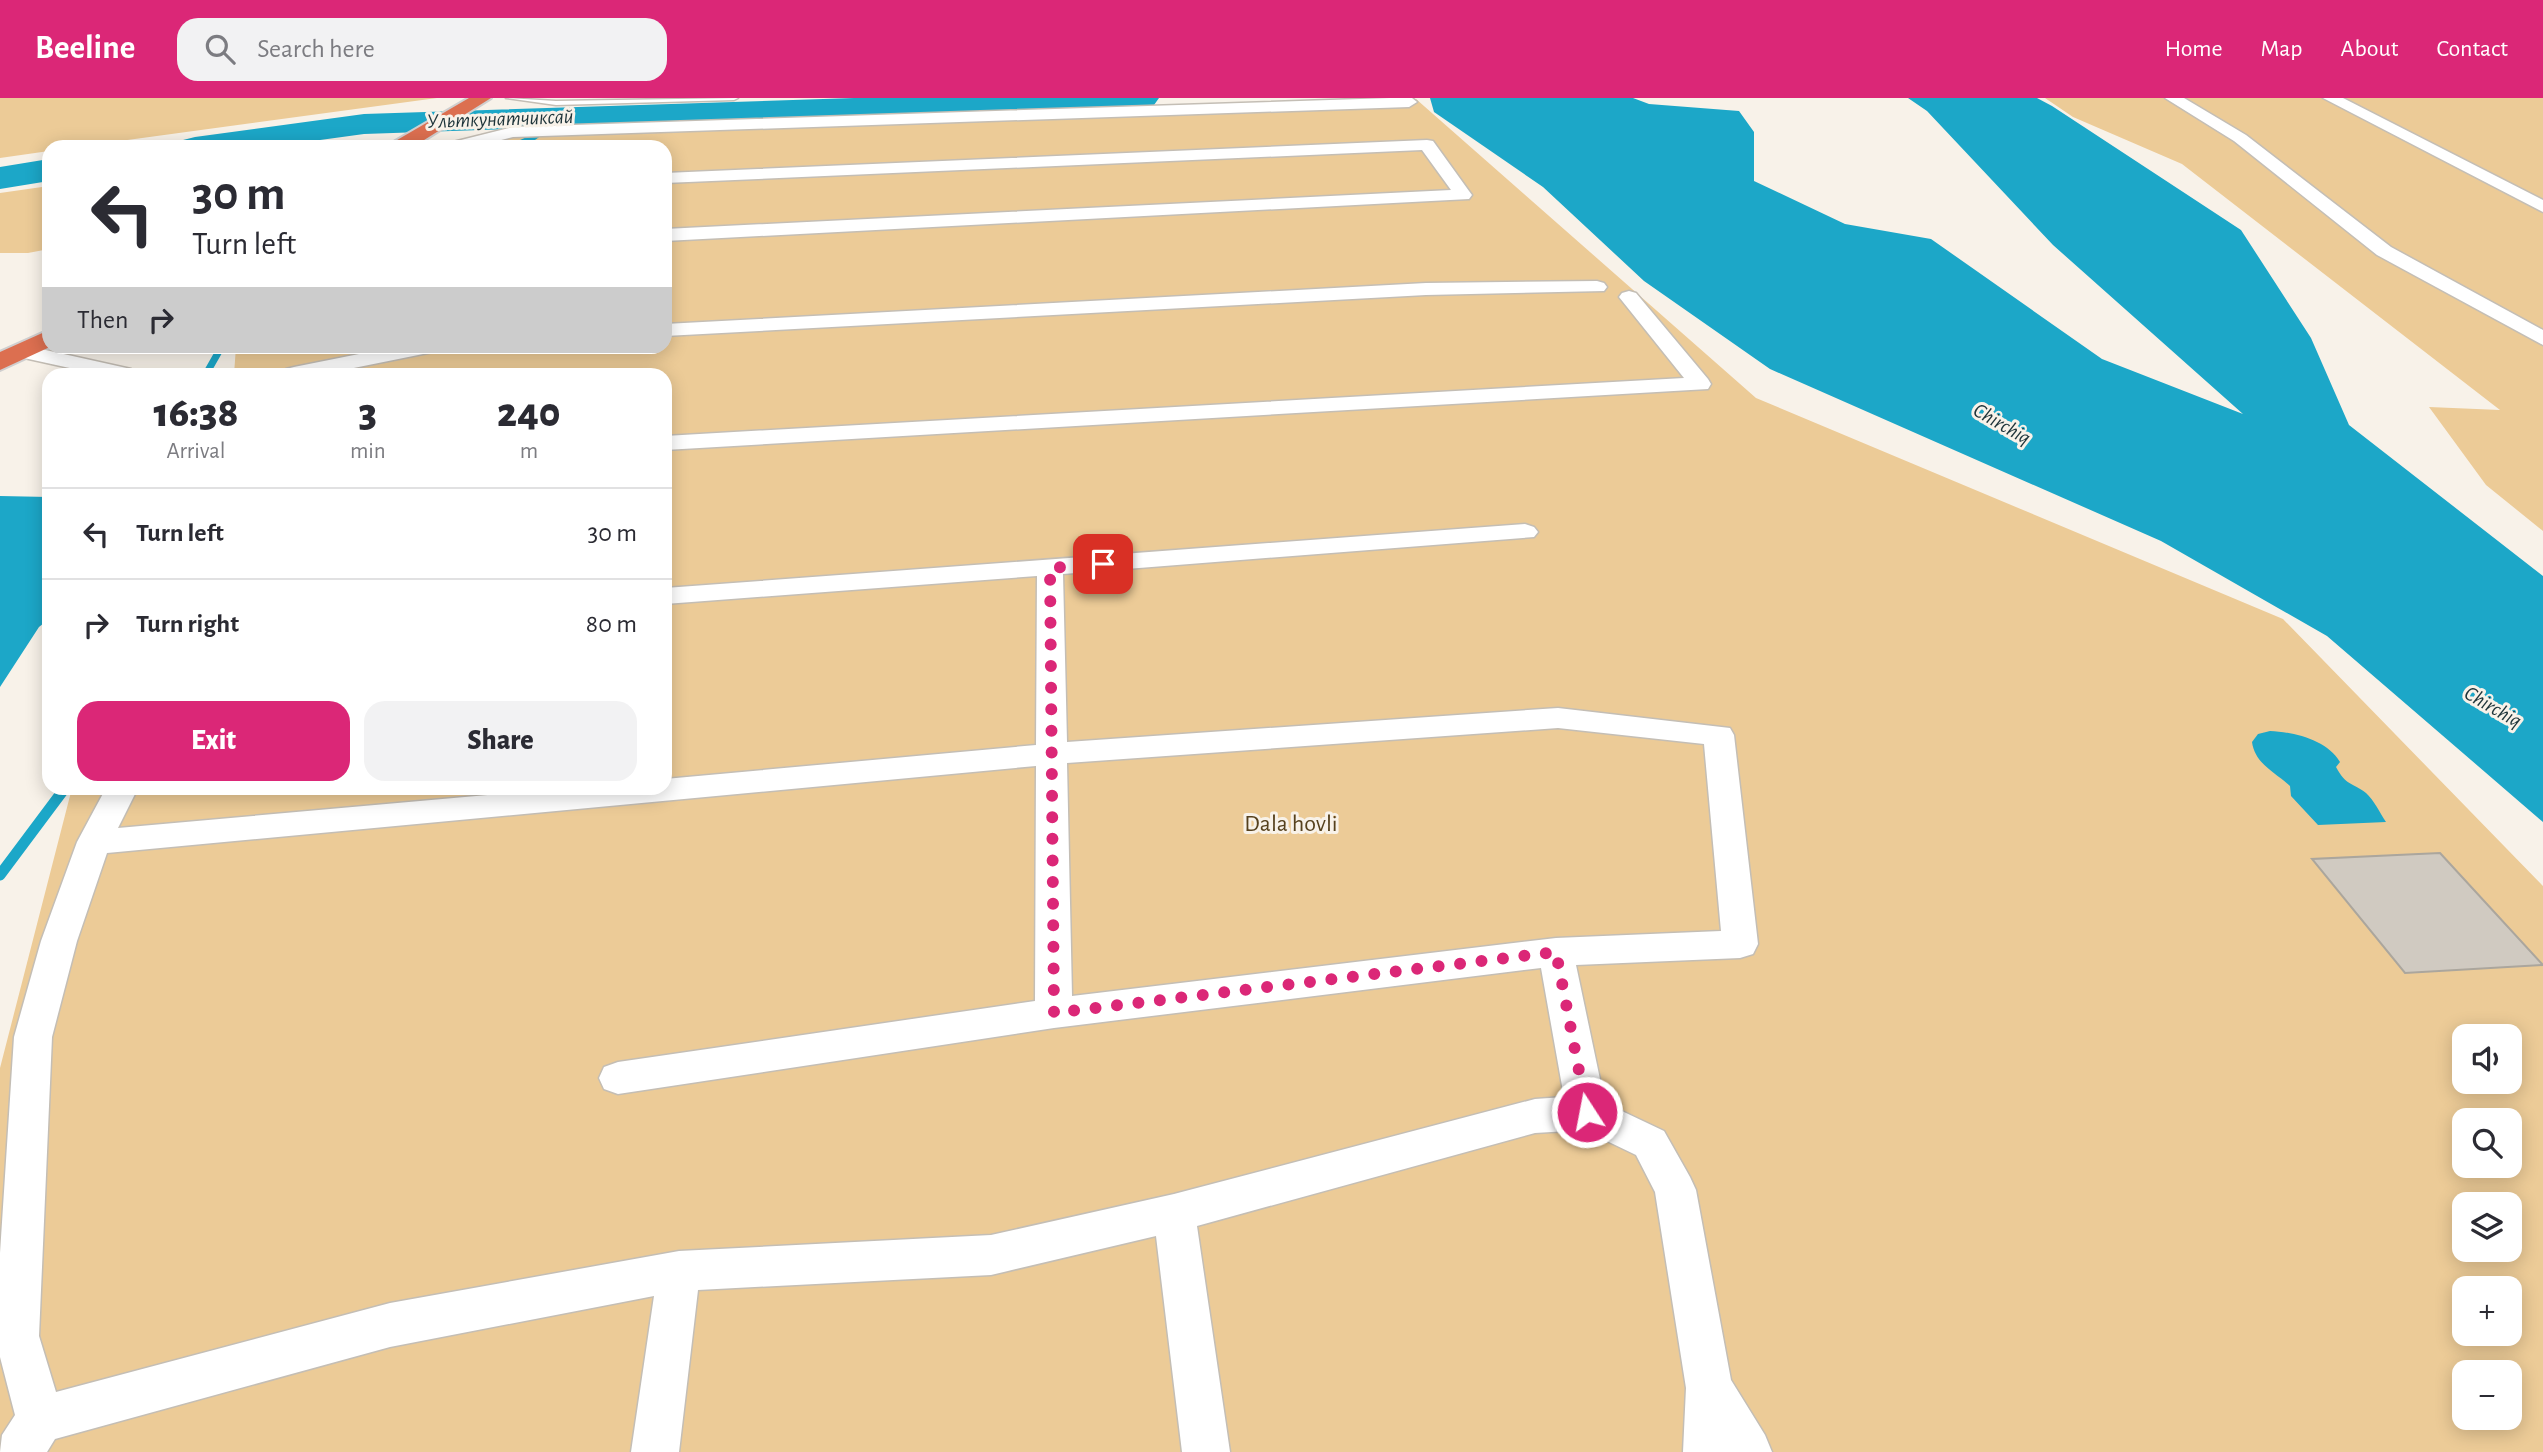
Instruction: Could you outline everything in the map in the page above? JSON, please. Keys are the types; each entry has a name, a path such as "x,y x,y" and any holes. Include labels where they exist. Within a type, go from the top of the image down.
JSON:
{"highway":[{"path":"411,140 482,98"},
{"path":"440,140 510,98"},
{"path":"8,352 42,325"},
{"path":"8,352 42,340"}],"street":[{"path":"2173,98 2240,138 2384,251 2543,339"},
{"path":"2331,98 2543,207"},
{"path":"482,140 513,132 1409,102"},
{"path":"672,178 1427,145 1463,195 672,234"},
{"path":"672,330 1426,289 1597,288"},
{"path":"672,443 1700,384 1629,297"},
{"path":"8,352 92,368"},
{"path":"289,368 381,354"},
{"path":"672,595 1525,532"},
{"path":"1050,568 1054,1013"},
{"path":"618,1078 1054,1013 1556,952 1740,944 1719,735 1558,718 1051,754 672,789"},
{"path":"118,795 94,842 59,941 33,1037 17,1336 30,1436 390,1325 679,1272 991,1255 1174,1213 1535,1116 1587,1112 1650,1143 1675,1190 1709,1388 1707,1452"},
{"path":"94,842 605,795"},
{"path":"1556,952 1587,1112"},
{"path":"1174,1213 1206,1452"},
{"path":"655,1452 679,1272"},
{"path":"1709,1388 1748,1452"}],"lane":[{"path":"510,98 555,103 734,98"}],"green space":[{"path":"0,98 437,98 128,140 42,140 42,152 0,158"},
{"path":"2045,98 2543,98 2543,531 2486,485 2429,407 2500,410 2182,164 2073,117"},
{"name":"Dala hovli","path":"1416,99 1756,398 2283,619 2543,886 2543,1452 0,1452 0,1068 70,795 672,795 672,368 234,368 235,354 672,354 672,140 505,140 509,137"},
{"path":"42,187 42,250 0,253 0,193"}],"water":[{"name":"Chirchiq","path":"1430,98 1633,98 1649,104 1739,111 1754,132 1754,181 1845,224 1931,239 2102,359 2243,414 2053,245 1927,111 1908,98 2037,98 2052,106 2241,230 2311,338 2349,425 2543,576 2543,822 2327,636 2161,541 1770,369 1644,281 1543,187 1434,112"},
{"path":"0,496 42,497 42,625 0,687"},
{"path":"2270,731 2299,735 2327,748 2340,762 2336,767 2343,778 2369,796 2386,822 2318,825 2291,796 2290,786 2257,756 2252,742 2258,734"}],"building":[{"path":"2440,853 2543,965 2405,973 2312,859"}],"waterway":[{"name":"Ульткунатчиксай","path":"246,140 364,124 1143,98"},
{"path":"527,140 562,117"},
{"name":"Ульткунатчиксай","path":"0,178 42,171"},
{"path":"209,368 217,354"},
{"path":"0,875 60,795"}],"route":[{"path":"1103,564 1050,568 1054,1013 1556,952 1587,1112"}]}
